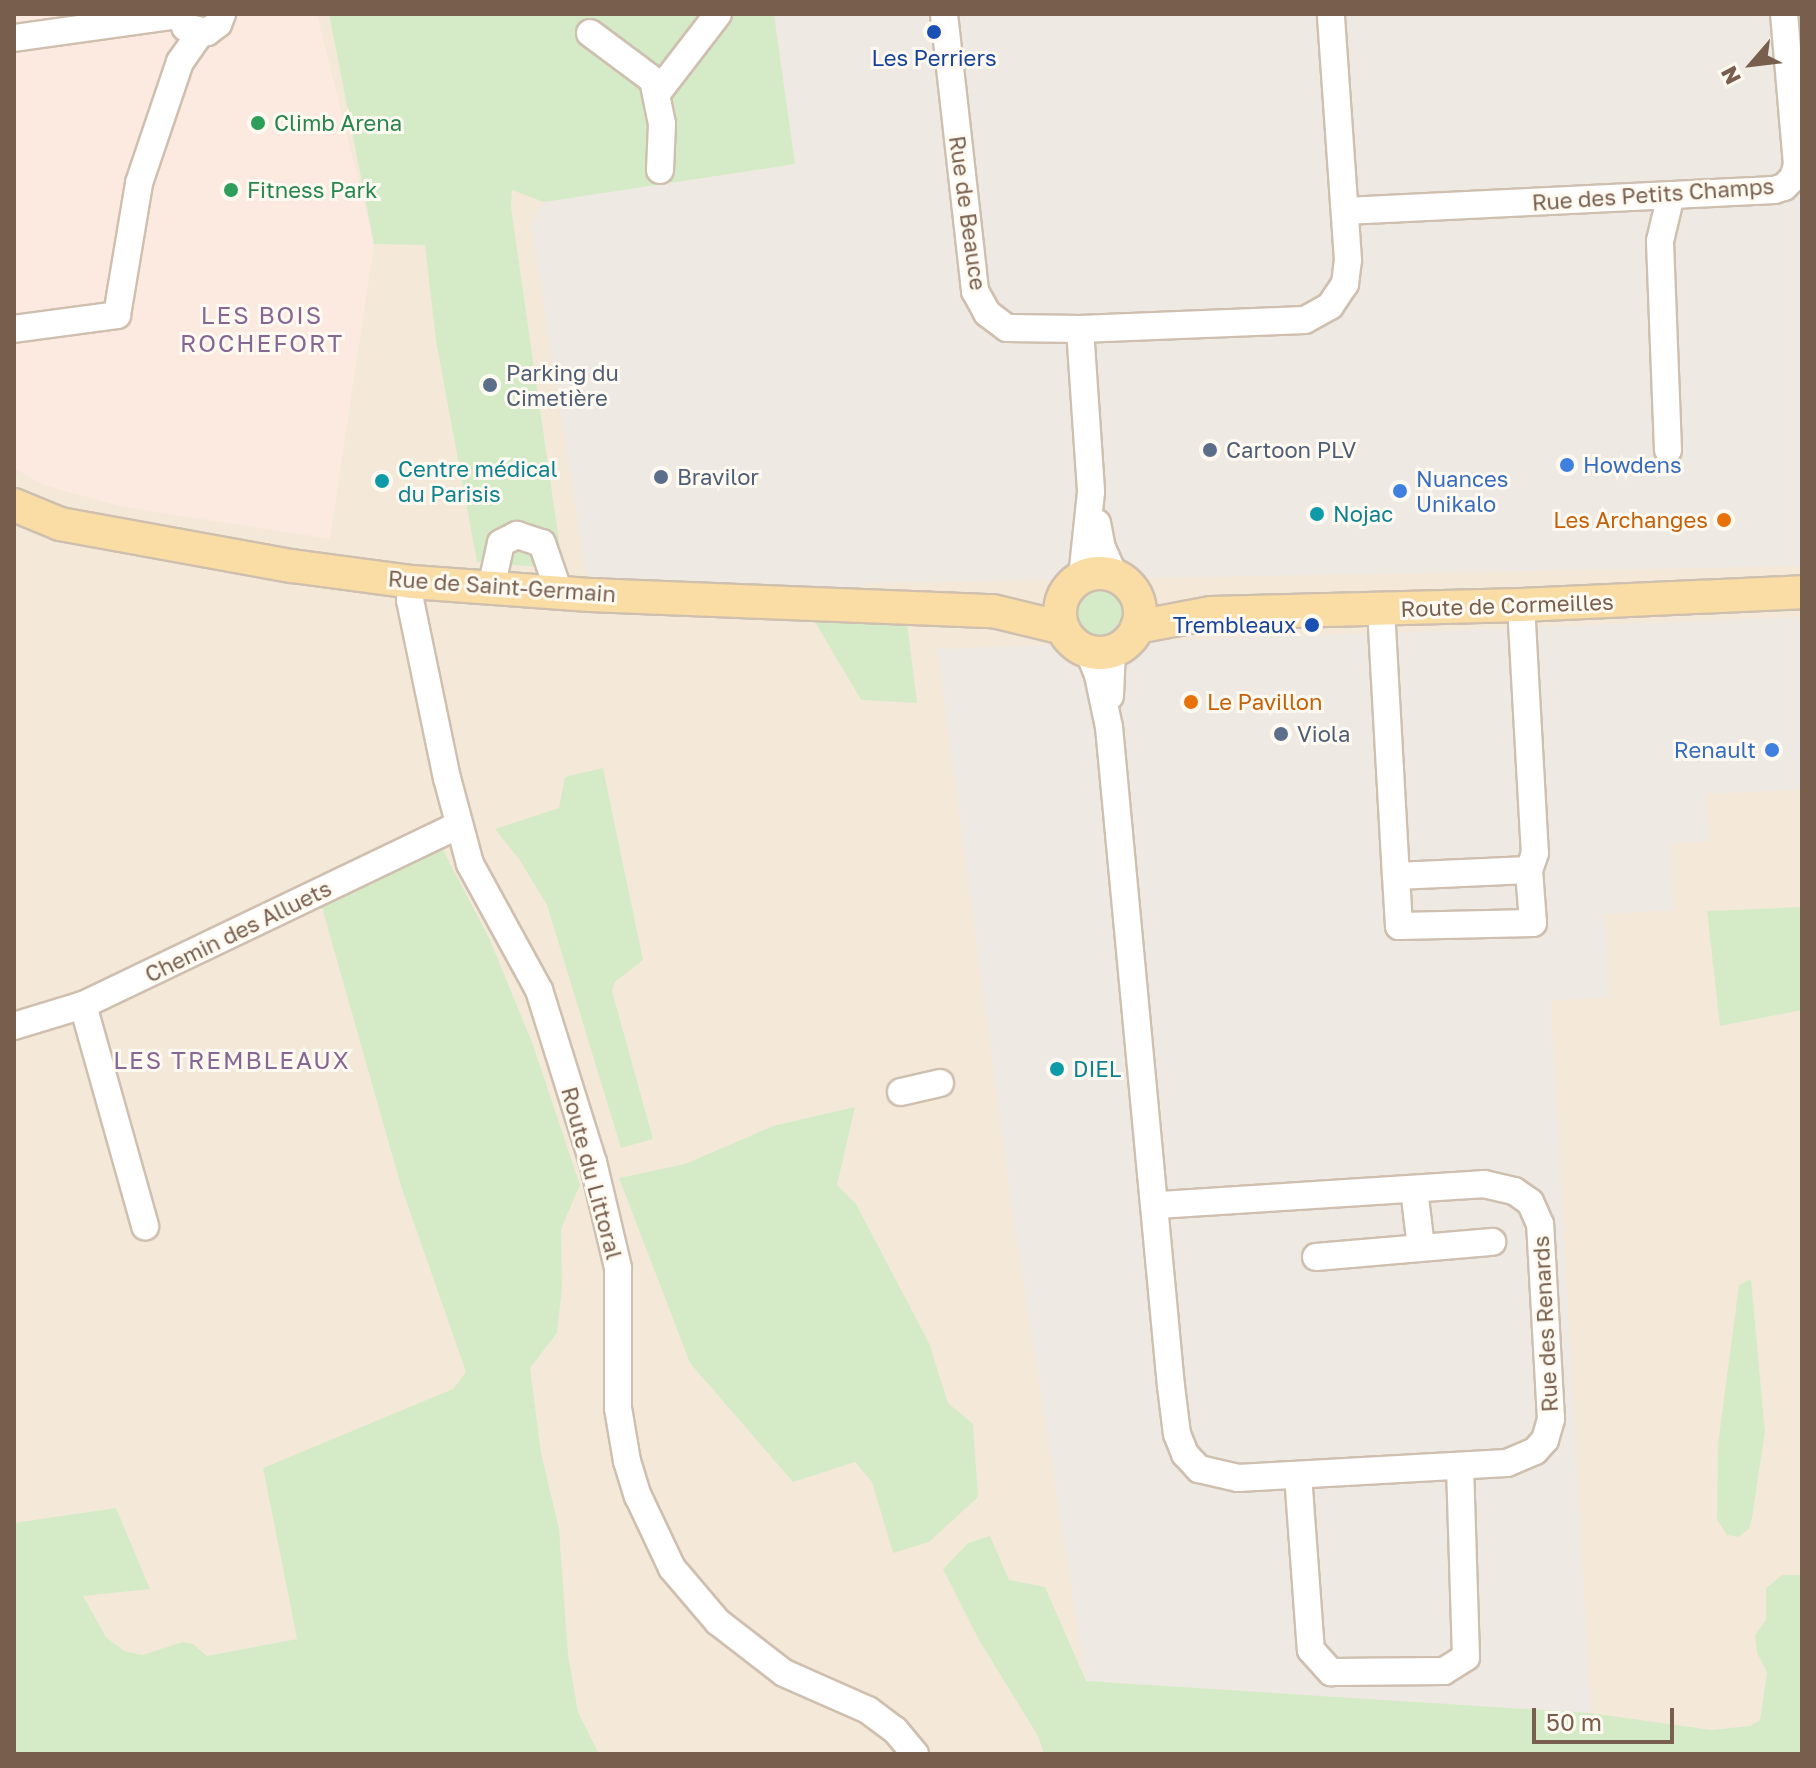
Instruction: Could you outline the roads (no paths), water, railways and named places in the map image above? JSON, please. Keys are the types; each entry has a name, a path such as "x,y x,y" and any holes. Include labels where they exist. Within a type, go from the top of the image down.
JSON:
{"main road":[{"name":"Rue de Saint-Germain","path":"16,506 60,524 292,566 412,582 860,608 993,611 1069,601"},
{"path":"1093,574 1129,600 1132,638 1100,651 1077,645 1069,601 1093,574"},
{"name":"Route de Cormeilles","path":"1129,600 1211,613 1521,605 1802,592"}],"street":[{"path":"14,38 177,15 186,28 200,33 213,29 222,14"},
{"path":"658,92 718,14"},
{"name":"Rue de Beauce","path":"944,14 975,291 987,313 1007,328 1080,329 1305,320 1330,306 1345,284 1348,260 1331,14"},
{"name":"Rue des Petits Champs","path":"1345,211 1774,190 1784,187 1793,178 1797,165 1798,124 1784,14"},
{"path":"14,329 117,315 139,183 180,62 200,33"},
{"path":"590,33 653,80 658,92 662,124 660,170"},
{"path":"1668,450 1660,241 1671,195"},
{"path":"1080,329 1091,492 1102,548 1129,600"},
{"path":"1069,601 1091,492"},
{"path":"491,588 501,543 517,535 542,543 559,592"},
{"name":"Route du Littoral","path":"412,582 410,600 470,864 539,990 593,1162 618,1268 618,1408 622,1435 638,1496 653,1532 672,1568 692,1595 746,1646 784,1673 868,1710 895,1730 915,1754"},
{"path":"1381,609 1399,926 1533,923 1529,870 1535,853 1521,605"},
{"name":"Rue des Renards","path":"1100,651 1098,675 1109,727 1171,1386 1177,1434 1185,1454 1199,1469 1220,1476 1298,1475 1507,1463 1535,1451 1545,1440 1551,1419 1540,1224 1530,1202 1514,1191 1484,1184 1155,1205"},
{"name":"Chemin des Alluets","path":"14,1026 83,1005 459,825"},
{"path":"1396,876 1529,870"},
{"path":"83,1005 145,1226"},
{"path":"901,1092 940,1083"},
{"path":"1414,1189 1421,1248"},
{"path":"1316,1257 1492,1242"},
{"path":"1298,1475 1311,1650 1331,1672 1444,1671 1466,1657 1460,1466"}],"place":[{"name":"Les Perriers","path":"934,32"},
{"name":"Climb Arena","path":"258,123"},
{"name":"Fitness Park","path":"231,190"},
{"name":"Parking du Cimetière","path":"490,385"},
{"name":"Cartoon PLV","path":"1210,450"},
{"name":"Howdens","path":"1567,465"},
{"name":"Bravilor","path":"661,477"},
{"name":"Centre médical du Parisis","path":"382,481"},
{"name":"Nuances Unikalo","path":"1400,491"},
{"name":"Nojac","path":"1317,514"},
{"name":"Les Archanges","path":"1724,520"},
{"name":"Trembleaux","path":"1312,625"},
{"name":"Le Pavillon","path":"1191,702"},
{"name":"Viola","path":"1281,734"},
{"name":"Renault","path":"1772,750"},
{"name":"DIEL","path":"1057,1069"}],"district":[{"name":"LES BOIS ROCHEFORT","path":"262,329"},
{"name":"LES TREMBLEAUX","path":"232,1060"}]}
